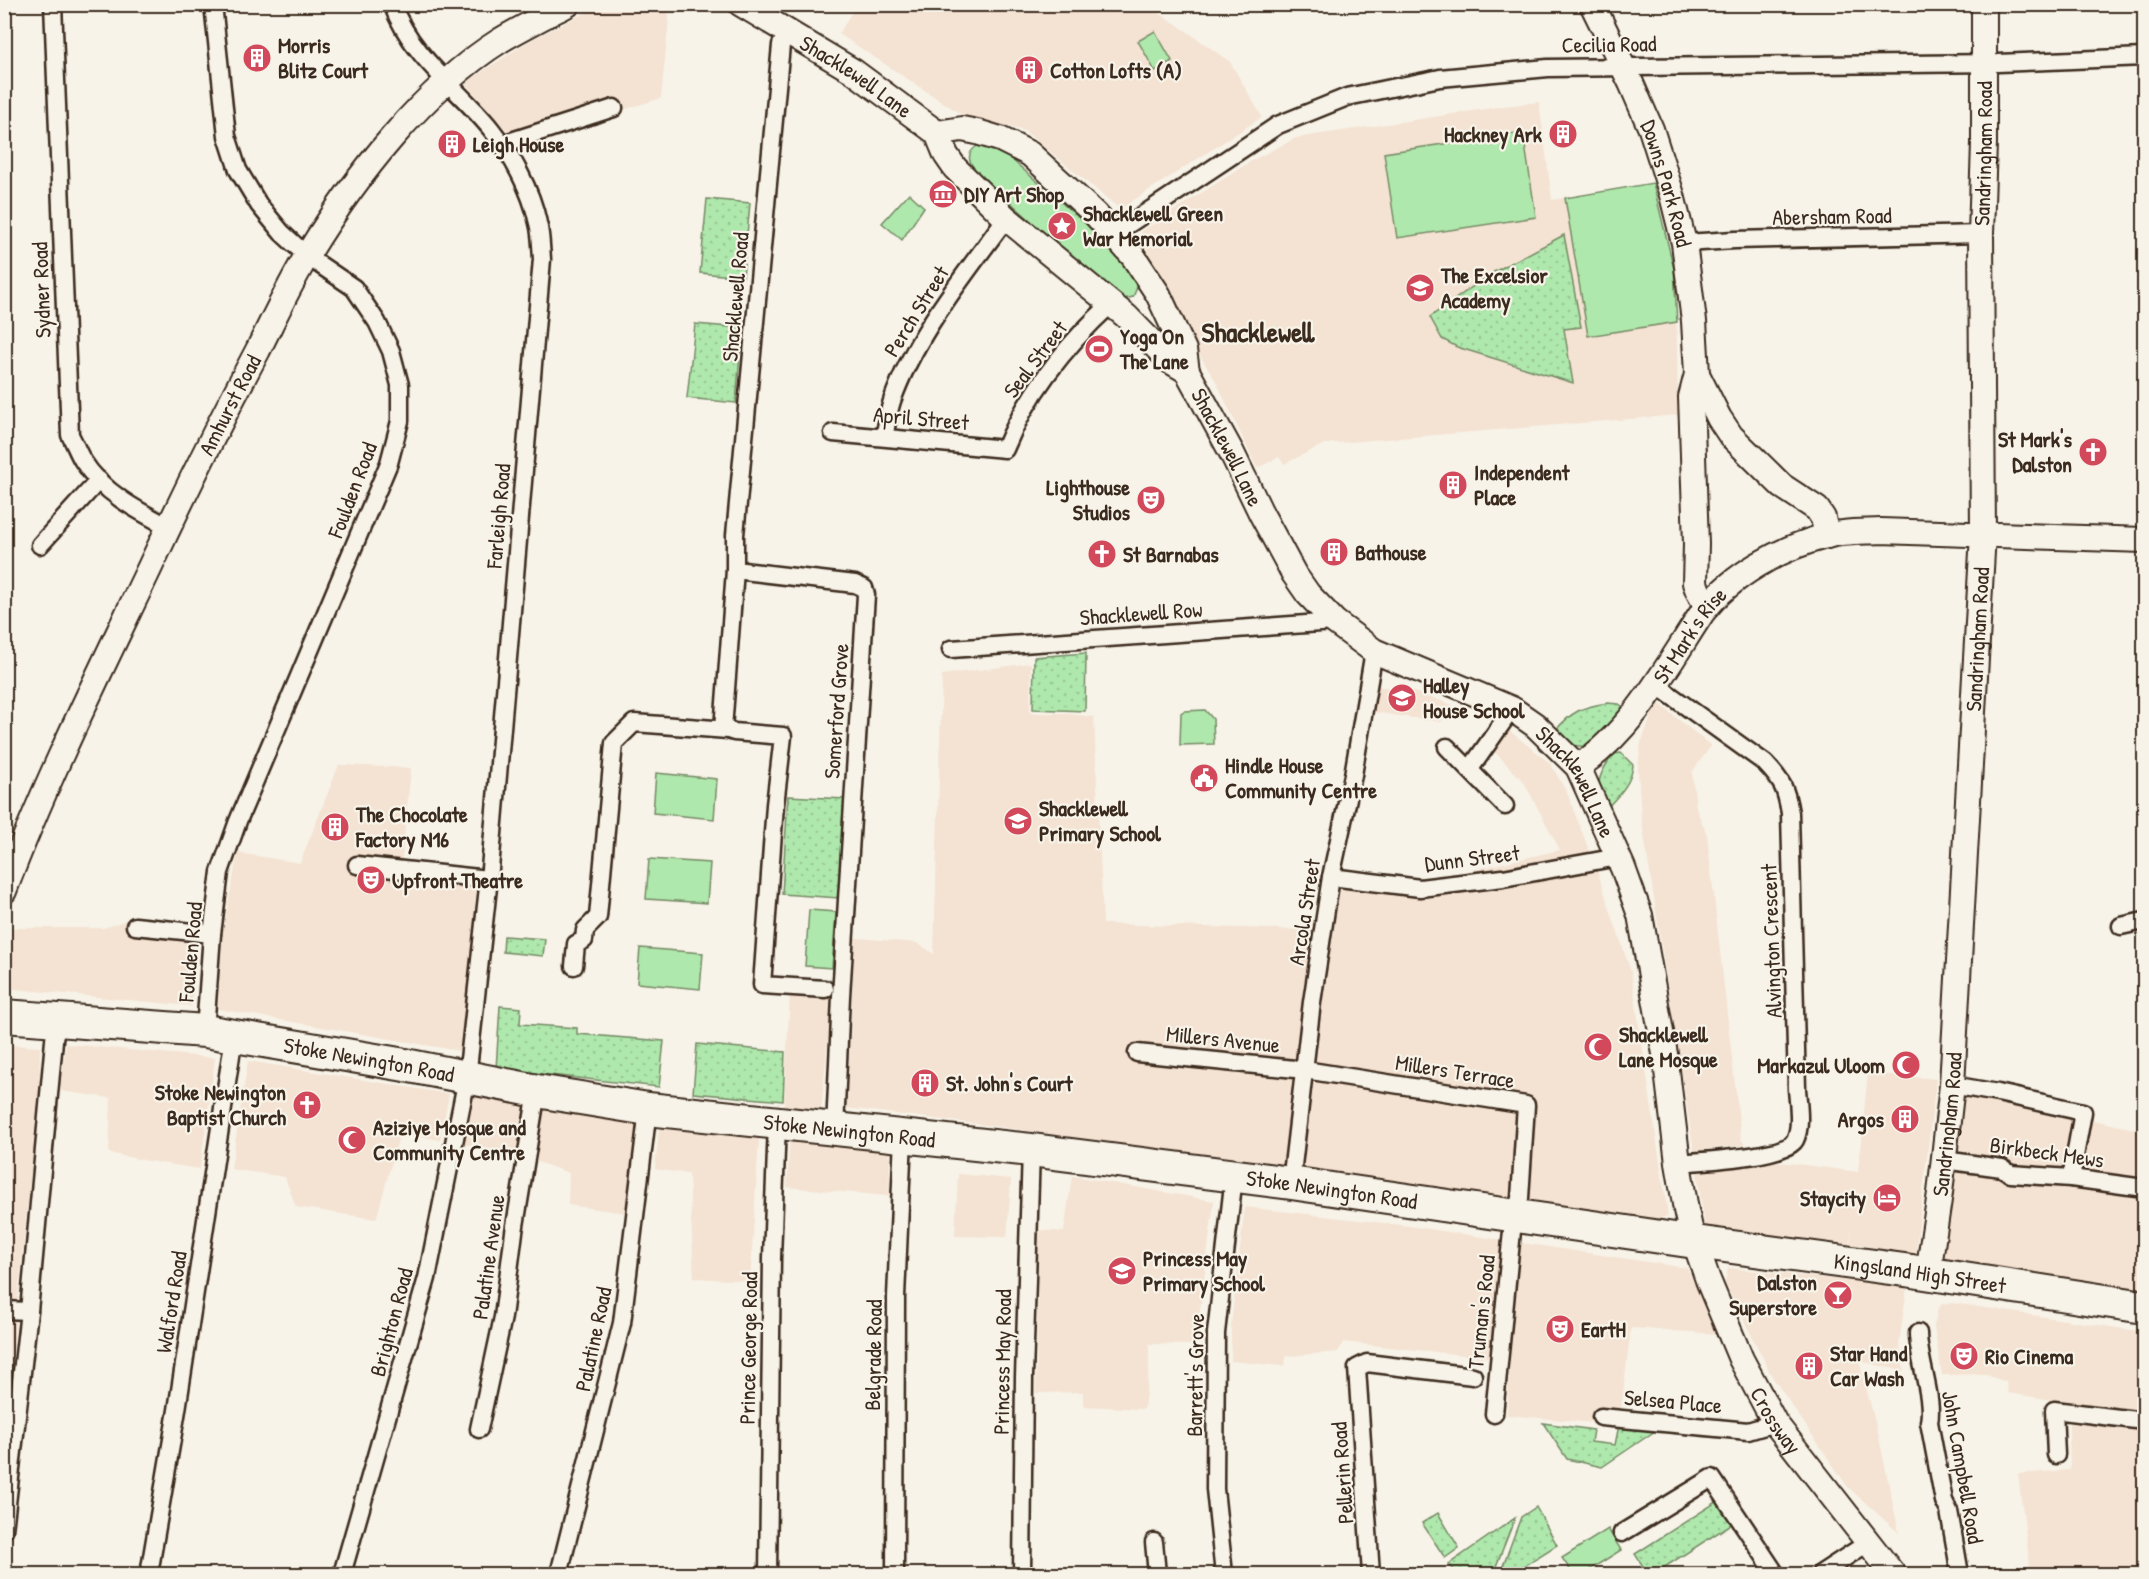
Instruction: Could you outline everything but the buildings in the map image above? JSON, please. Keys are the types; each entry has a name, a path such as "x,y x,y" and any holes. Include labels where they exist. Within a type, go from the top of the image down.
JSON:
{"highway":[{"name":"Stoke Newington Road","path":"4,1016 56,1018 220,1033 648,1109 1031,1150 1291,1183 1695,1242"},
{"name":"Kingsland High Street","path":"1695,1242 1928,1273 2145,1307"}],"street":[{"name":"Sydner Road","path":"52,4 70,435 84,462 99,480 136,510 169,527"},
{"name":"Foulden Road","path":"213,4 227,136 238,170 259,205 282,233 307,256 354,288 377,322 391,351 400,385 400,421 389,463 238,821 220,872 212,933 220,1033"},
{"name":"Farleigh Road","path":"392,4 414,45 502,144 526,188 538,222 542,259 488,879 467,1078"},
{"name":"Amhurst Road","path":"4,891 23,842 84,707 169,527 230,402 307,256 370,163 446,82 500,41 568,4"},
{"name":"Shacklewell Lane","path":"741,4 853,71 938,133 946,155 956,168 1006,218 1115,308 1170,361 1187,371"},
{"name":"Downs Park Road","path":"1592,4 1651,129 1672,195 1684,243 1694,321 1697,374 1691,398 1697,572 1695,583 1707,607"},
{"name":"Sandringham Road","path":"1928,1273 1944,1160 1952,1081 1983,534 1981,234 1984,143 1984,4"},
{"name":"Shacklewell Road","path":"735,570 735,535 778,73 781,45 788,31"},
{"name":"Cecilia Road","path":"1114,234 1278,125 1347,97 1440,78 1548,68 1984,63 2145,57"},
{"path":"502,144 614,108"},
{"name":"Shacklewell Lane","path":"938,133 962,129 977,132 1000,139 1030,154 1095,214 1138,262 1154,288 1184,350 1187,371 1233,453 1257,507 1294,574 1308,594 1335,622 1374,651 1512,709 1535,725 1578,767 1618,857 1640,915 1665,1054 1678,1163 1690,1228 1695,1242"},
{"path":"956,168 963,147 977,132"},
{"name":"Perch Street","path":"884,437 891,404 916,348 934,318 1006,218"},
{"name":"Abersham Road","path":"1684,243 1981,234"},
{"path":"1115,308 1140,305 1154,288"},
{"name":"Seal Street","path":"1005,448 1015,424 1049,371 1115,308"},
{"name":"Downs Park Road","path":"1697,374 1719,418"},
{"path":"1694,435 1701,427 1719,418 1731,436 1760,467 1782,486 1817,509 1823,518 1827,536"},
{"name":"April Street","path":"833,433 1005,448"},
{"path":"39,545 99,480"},
{"name":"St Mark's Rise","path":"1578,767 1607,745 1658,681 1707,607 1729,587 1762,563 1792,549 1827,536 1849,532 1881,531 2145,540"},
{"path":"723,729 735,570"},
{"name":"Somerford Grove","path":"735,570 855,584 864,588 866,595 835,1129"},
{"name":"Shacklewell Row","path":"951,649 1335,622"},
{"name":"Arcola Street","path":"1291,1183 1312,1002 1331,877 1353,775 1374,651"},
{"name":"Alvington Crescent","path":"1658,681 1666,692 1765,763 1779,778 1787,792 1790,813 1798,1098 1798,1128 1794,1141 1787,1148 1746,1157 1678,1163"},
{"path":"1470,769 1512,709"},
{"path":"574,966 576,944 584,940 585,930 598,917 614,743 634,723 723,729 734,732 783,735 775,805 762,985 825,989"},
{"path":"1447,747 1505,806"},
{"name":"Dunn Street","path":"1331,877 1420,888 1503,878 1618,857"},
{"path":"357,865 488,879"},
{"path":"2121,926 2145,921"},
{"path":"135,926 212,933"},
{"path":"4,1530 29,1311 56,1018"},
{"name":"Walford Road","path":"149,1575 179,1398 220,1033"},
{"name":"Millers Avenue","path":"1137,1053 1305,1070"},
{"name":"Millers Terrace","path":"1305,1070 1526,1105 1521,1198 1516,1215"},
{"name":"Brighton Road","path":"342,1575 428,1278 467,1078"},
{"path":"1952,1081 2083,1112 2071,1178"},
{"name":"Palatine Avenue","path":"479,1429 503,1317 537,1091"},
{"name":"Palatine Road","path":"559,1575 622,1323 648,1109"},
{"name":"Prince George Road","path":"768,1575 772,1258 777,1123"},
{"name":"Belgrade Road","path":"895,1575 896,1298 903,1137"},
{"name":"Princess May Road","path":"1022,1575 1023,1377 1031,1150"},
{"name":"Birkbeck Mews","path":"1944,1160 2002,1168 2011,1174 2071,1178 2145,1188"},
{"name":"Barrett's Grove","path":"1224,1575 1215,1489 1216,1333 1234,1176"},
{"name":"Truman's Road","path":"1494,1414 1485,1378 1516,1215"},
{"name":"Crossway","path":"1695,1242 1708,1280 1741,1359 1775,1423 1893,1575"},
{"path":"4,1310 29,1311"},
{"name":"John Campbell Road","path":"1918,1333 1920,1361 1931,1413 1929,1422 1944,1502 1949,1511 1960,1575"},
{"name":"Pellerin Road","path":"1371,1575 1357,1368 1367,1363 1485,1378"},
{"path":"2056,1455 2054,1410 2145,1421"},
{"name":"Selsea Place","path":"1601,1417 1748,1431 1775,1423"},
{"path":"1622,1533 1712,1478 1776,1575"},
{"path":"1154,1542 1157,1575"},
{"path":"1820,1575 1869,1542"}],"shaded area":[{"path":"601,5 668,5 669,17 661,98 517,143 465,83 531,40"},
{"path":"862,5 1145,5 1230,62 1262,117 1120,209 1025,131 961,114 839,34 853,10"},
{"name":"The Excelsior Academy","path":"1539,102 1552,200 1653,183 1674,269 1678,415 1324,444 1284,464 1279,457 1257,468 1216,381 1185,332 1141,236 1142,231 1253,160 1296,138"},
{"path":"1031,663 1030,713 1062,713 1094,717 1103,924 1308,930 1342,871 1420,882 1560,850 1524,782 1492,749 1507,729 1550,763 1567,793 1598,874 1631,972 1668,1216 1657,1219 1324,1170 847,1108 855,938 917,943 934,954 942,675"},
{"name":"Halley House School","path":"1376,686 1408,690 1453,705 1441,722 1373,712"},
{"path":"1657,702 1711,746 1692,772 1696,808 1707,835 1741,1139 1745,1145 1694,1151 1641,816 1638,769 1641,743"},
{"path":"339,765 411,768 401,867 477,873 466,1052 218,1009 223,931 238,853 300,863"},
{"path":"127,920 200,928 191,1006 5,988 6,928 104,928"},
{"path":"790,992 832,995 821,1111 784,1109"},
{"path":"66,1044 215,1058 200,1169 109,1153 111,1098 60,1091"},
{"path":"8,1045 40,1047 39,1089 10,1377 5,1400 5,1075"},
{"path":"248,1061 449,1094 440,1140 400,1132 376,1219 296,1207 285,1177 231,1169"},
{"path":"1868,1073 1936,1079 1915,1257 1874,1252 1874,1247 1850,1244 1852,1228 1849,1244 1705,1227 1697,1172 1766,1160 1858,1172"},
{"path":"1965,1093 2144,1131 2144,1291 1944,1260"},
{"path":"471,1096 636,1119 627,1213 568,1205 569,1173 512,1153 464,1144"},
{"path":"659,1129 759,1139 750,1281 694,1278 689,1174 655,1169"},
{"path":"790,1139 890,1149 889,1196 787,1187"},
{"path":"958,1174 1011,1179 1007,1237 955,1236"},
{"name":"Princess May Primary School","path":"1072,1176 1214,1201 1200,1310 1198,1345 1149,1344 1149,1368 1144,1409 1083,1406 1083,1392 1036,1393 1039,1230 1064,1232"},
{"path":"1245,1207 1409,1226 1687,1268 1719,1334 1631,1328 1619,1425 1507,1415 1510,1360 1343,1342 1338,1352 1286,1356 1285,1366 1231,1361 1231,1325"},
{"path":"1728,1268 1907,1287 1899,1343 1904,1371 1859,1361 1878,1433 1899,1533 1848,1487 1773,1378 1725,1283"},
{"path":"1952,1303 2144,1332 2144,1574 2031,1574 2018,1474 2070,1470 2071,1403 2008,1393 2006,1382 1984,1374 1942,1375 1934,1326 1938,1309 1942,1304"}],"green space":[{"path":"1155,31 1172,61 1155,71 1138,41"},
{"path":"1523,132 1536,217 1397,238 1384,153"},
{"path":"977,146 987,146 1003,152 1100,236 1118,254 1138,285 1133,297 1124,299 1114,296 977,172 972,165 970,155"},
{"path":"1653,183 1674,269 1677,322 1588,336 1565,198"},
{"path":"909,193 924,207 902,240 882,223"},
{"path":"707,199 750,203 743,277 700,273"},
{"path":"1564,235 1581,327 1564,329 1573,383 1457,347 1442,339 1430,317 1492,273"},
{"path":"695,324 742,328 736,403 687,398"},
{"path":"1086,653 1085,711 1033,709 1034,657"},
{"path":"1607,703 1619,704 1623,707 1601,736 1587,746 1570,743 1555,731 1578,711"},
{"path":"1205,710 1213,719 1214,744 1180,745 1181,713"},
{"path":"1621,753 1633,765 1632,772 1624,789 1606,809 1600,792 1599,780 1613,754"},
{"path":"656,773 717,779 714,819 653,813"},
{"path":"788,796 845,799 839,898 782,894"},
{"path":"649,859 710,863 707,903 646,899"},
{"path":"809,910 836,912 832,968 805,966"},
{"path":"504,936 545,939 543,956 503,952"},
{"path":"640,948 703,953 700,989 637,983"},
{"path":"500,1006 521,1008 520,1024 577,1028 577,1034 664,1041 659,1087 496,1069"},
{"path":"697,1044 785,1052 783,1101 693,1093"},
{"path":"1543,1423 1593,1430 1591,1442 1615,1445 1619,1425 1661,1427 1602,1467 1567,1459"},
{"path":"1718,1501 1733,1523 1654,1574 1648,1574 1635,1554"},
{"path":"1536,1507 1557,1545 1511,1574 1500,1574 1521,1517"},
{"path":"1438,1513 1459,1548 1445,1558 1422,1523"},
{"path":"1515,1518 1493,1574 1457,1574 1449,1564"},
{"path":"1608,1529 1621,1550 1583,1574 1573,1574 1562,1558"}],"place":[{"name":"Morris Blitz Court","path":"257,58"},
{"name":"Cotton Lofts (A)","path":"1029,70"},
{"name":"Hackney Ark","path":"1563,134"},
{"name":"Leigh House","path":"452,144"},
{"name":"DIY Art Shop","path":"943,194"},
{"name":"Shacklewell Green War Memorial","path":"1062,226"},
{"name":"The Excelsior Academy","path":"1420,288"},
{"name":"Yoga On The Lane","path":"1099,349"},
{"name":"St Mark's Dalston","path":"2093,452"},
{"name":"Independent Place","path":"1453,485"},
{"name":"Lighthouse Studios","path":"1151,500"},
{"name":"Bathouse","path":"1334,552"},
{"name":"St Barnabas","path":"1102,554"},
{"name":"Halley House School","path":"1402,698"},
{"name":"Hindle House Community Centre","path":"1204,778"},
{"name":"Shacklewell Primary School","path":"1018,821"},
{"name":"The Chocolate Factory N16","path":"335,827"},
{"name":"Upfront Theatre","path":"371,880"},
{"name":"Shacklewell Lane Mosque","path":"1598,1047"},
{"name":"Markazul Uloom","path":"1906,1065"},
{"name":"St. John's Court","path":"925,1083"},
{"name":"Stoke Newington Baptist Church","path":"307,1105"},
{"name":"Argos","path":"1905,1119"},
{"name":"Aziziye Mosque and Community Centre","path":"352,1140"},
{"name":"Staycity","path":"1887,1198"},
{"name":"Princess May Primary School","path":"1122,1271"},
{"name":"Dalston Superstore","path":"1838,1295"},
{"name":"EartH","path":"1560,1329"},
{"name":"Rio Cinema","path":"1964,1356"},
{"name":"Star Hand Car Wash","path":"1809,1366"}],"district":[{"name":"Shacklewell","path":"1258,332"}]}
